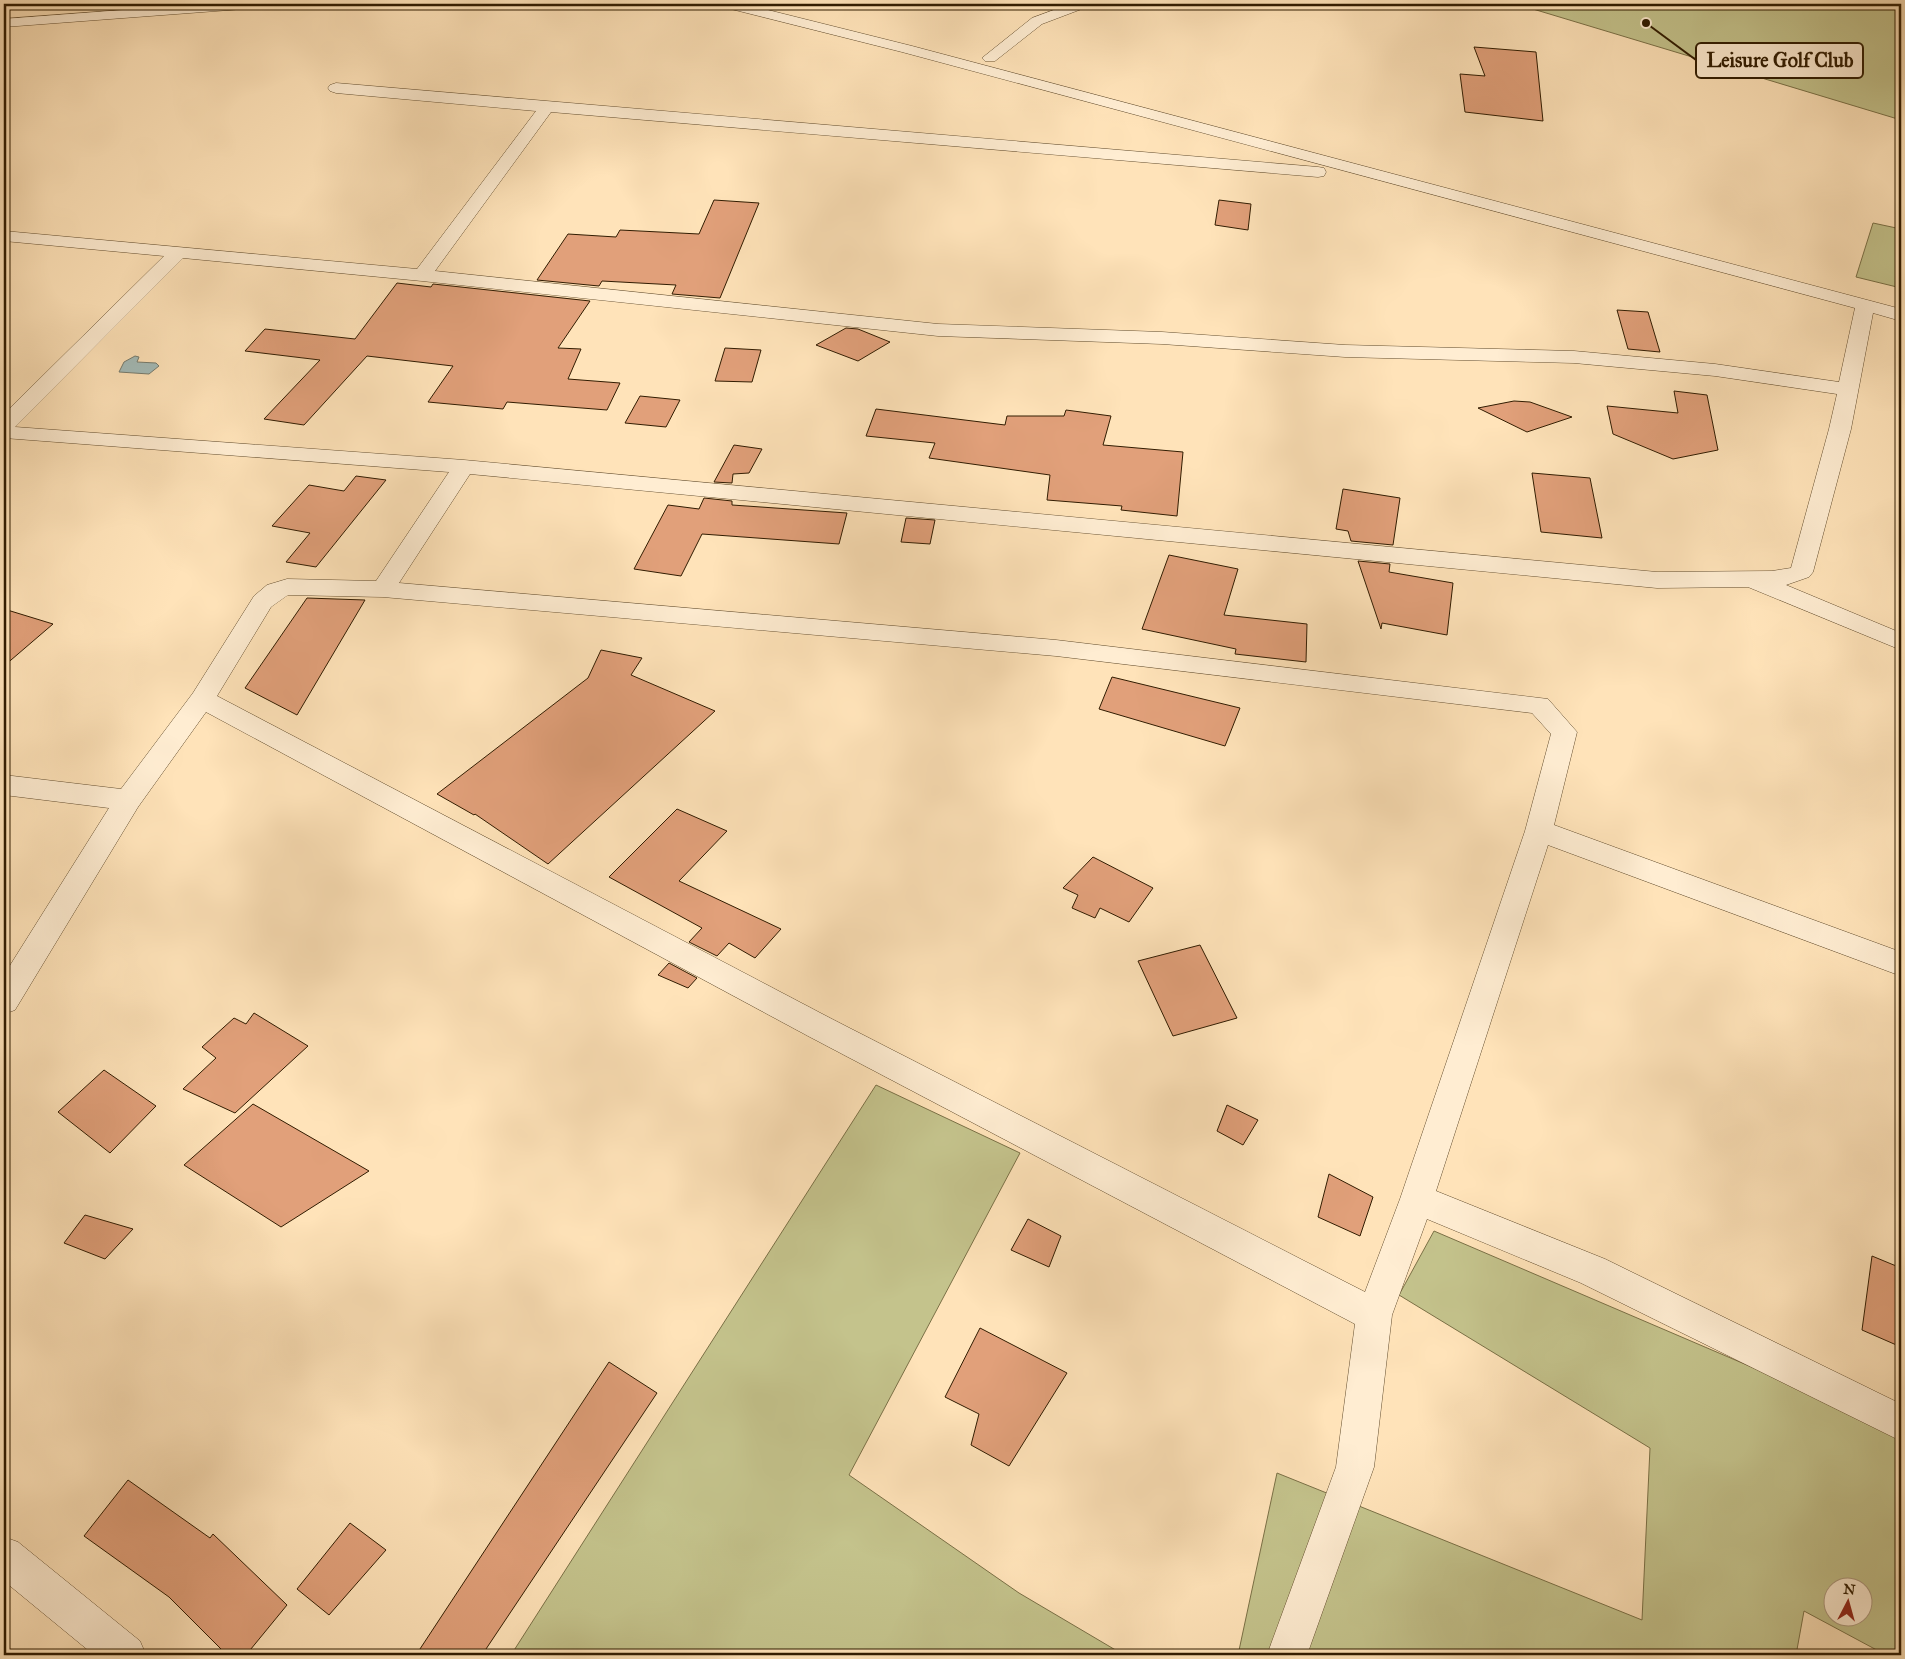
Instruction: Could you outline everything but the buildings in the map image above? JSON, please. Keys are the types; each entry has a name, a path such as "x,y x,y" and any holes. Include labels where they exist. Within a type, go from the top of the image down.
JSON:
{"street":[{"path":"4,23 256,4"},
{"path":"728,4 964,65 992,66 1241,138 1901,315"},
{"path":"992,66 1037,21 1082,4"},
{"path":"336,88 1388,178"},
{"path":"422,275 547,107"},
{"path":"1206,163 1232,155 1239,147 1241,138"},
{"path":"4,236 422,275 938,330 1162,338 1344,351 1574,357 1716,370 1848,389"},
{"path":"4,426 179,252"},
{"path":"4,432 464,467 1647,579 1753,580 1790,577 1801,572 1840,429 1865,305"},
{"path":"383,590 393,571 464,467"},
{"path":"1753,580 1901,642"},
{"path":"4,1001 128,800 202,699 262,602 275,590 286,587 383,590 1056,648 1539,705 1564,732 1539,832 1417,1199 1374,1315 1355,1467 1287,1655"},
{"path":"202,699 810,1022 1374,1315"},
{"path":"4,786 128,800"},
{"path":"1539,832 1901,964"},
{"path":"1417,1199 1593,1272 1901,1423"},
{"path":"4,1556 126,1655"}],"shaded area":[{"path":"1523,4 1901,4 1901,120 1523,6"},
{"path":"1873,223 1901,229 1901,288 1856,277"},
{"path":"876,1085 1020,1153 849,1475 1019,1593 1124,1655 511,1655"},
{"path":"1434,1231 1901,1431 1901,1655 1886,1655 1832,1626 1872,1626 1872,1576 1822,1576 1822,1621 1804,1611 1796,1655 1238,1655 1277,1473 1642,1620 1650,1448 1399,1295"}],"water":[{"path":"135,356 139,357 137,362 156,363 159,366 149,374 119,372 124,362"}],"place":[{"name":"Leisure Golf Club","path":"1646,23"}]}
